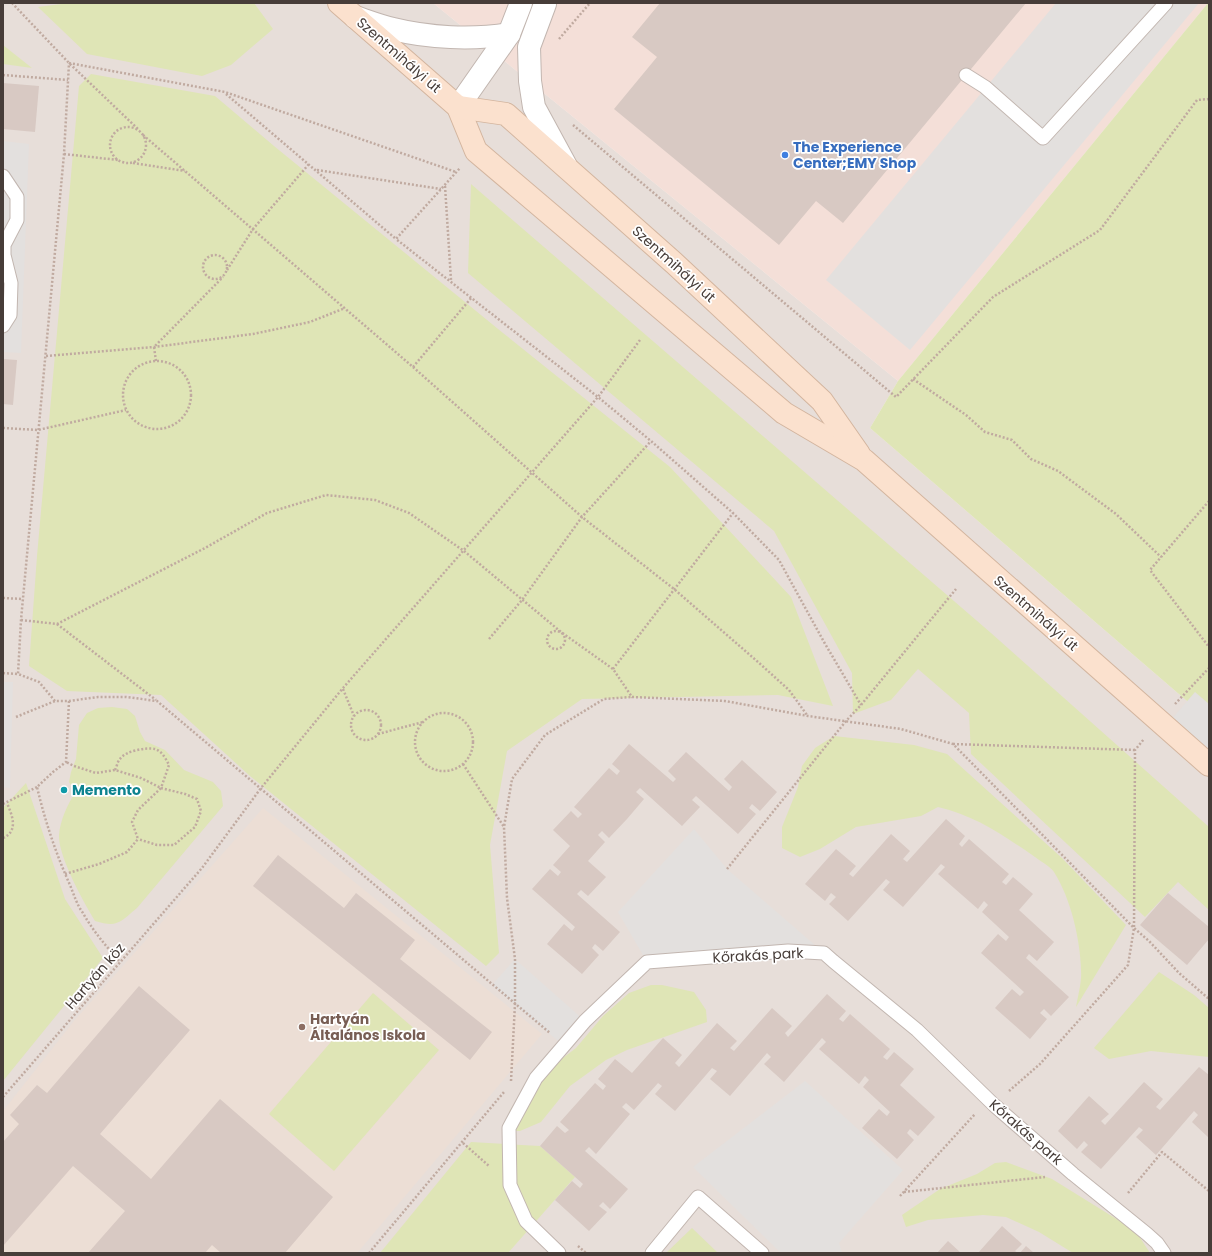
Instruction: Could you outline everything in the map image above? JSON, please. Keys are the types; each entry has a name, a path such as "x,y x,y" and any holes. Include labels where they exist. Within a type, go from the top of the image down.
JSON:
{"main road":[{"name":"Szentmihályi út","path":"347,10 458,107 476,150 784,413 864,460 1209,765"},
{"name":"Szentmihályi út","path":"458,107 506,114 674,263 822,401 864,460"}],"street":[{"path":"458,107 509,34 521,3"},
{"path":"347,10 393,29 427,35 495,36 509,34 545,4"},
{"path":"545,4 529,47 530,81 534,107 568,169"}],"lane":[{"path":"966,74 985,88 1043,138 1166,3"},
{"path":"3,176 17,197 17,220 4,245 4,255 11,283 10,315 3,326"},
{"name":"Kőrakás park","path":"559,1253 526,1221 510,1185 509,1128 536,1078 585,1021 647,962 788,951 824,953 917,1030 991,1102 1073,1174 1116,1207 1157,1243 1164,1253"},
{"path":"652,1253 698,1197 762,1253"}],"path":[{"path":"12,3 69,63 143,135 146,140 145,152 141,157 130,163"},
{"path":"18,674 21,620 64,154 69,63"},
{"path":"69,63 225,92 456,172"},
{"path":"3,75 68,80"},
{"path":"225,92 396,239 598,397 733,513 779,560 861,705"},
{"path":"568,121 896,397 993,297 1100,230 1197,100 1209,99"},
{"path":"139,130 127,126 121,128 112,135 110,146 111,152 119,160 124,163 185,171"},
{"path":"143,135 413,367 582,517 674,589 758,662 789,690 808,716"},
{"path":"396,239 476,150"},
{"path":"64,154 119,160"},
{"path":"154,347 223,277 253,229 309,164"},
{"path":"316,170 441,189"},
{"path":"445,185 451,281"},
{"path":"223,277 215,279 208,276 204,270 204,262 209,256 216,255 224,258 227,265 227,270"},
{"path":"413,367 472,297"},
{"path":"46,356 154,347 253,334 310,322 345,308"},
{"name":"Hartyán köz","path":"3,1097 202,868 262,788 343,688 598,397 640,340"},
{"path":"154,347 156,361"},
{"path":"156,361 168,362 178,368 186,376 191,386 192,397 189,408 183,418 175,426 164,429 152,429 142,426 132,420 126,410 123,399 124,388 128,377 135,368 145,363 156,361"},
{"path":"913,379 966,415 986,432 1012,440 1031,459 1058,471 1116,514 1161,557"},
{"path":"3,428 38,430 126,410"},
{"path":"489,639 522,600 582,517 651,441"},
{"path":"57,624 205,548 267,513 326,495 375,500 409,513 464,551 561,632 613,669 632,698"},
{"path":"1209,501 1150,570 1209,647"},
{"path":"613,669 733,513"},
{"path":"726,869 846,721 861,705 956,589"},
{"path":"3,598 23,599"},
{"path":"21,620 57,624 157,701 553,1035"},
{"path":"554,630 561,632 565,638 564,644 560,648 551,648 546,640 548,634 554,630"},
{"path":"900,1196 991,1102 1040,1064 1128,965 1134,928 1135,750 1159,721 1209,668"},
{"path":"3,673 18,674 39,682 55,701"},
{"path":"343,688 354,716"},
{"path":"16,717 55,701 70,701 98,697 157,701"},
{"path":"515,1079 510,1084 516,1004 516,959 507,898 504,827 512,780 545,735 604,699 632,698 725,701 808,716 901,729 953,744 1135,750"},
{"path":"66,762 70,701"},
{"path":"377,735 381,726 379,717 376,713 362,710 354,716 351,726 355,735 359,738 369,739 377,735 423,722 430,717 439,714 448,714 457,717 465,722 470,730 473,743 469,757 463,764 455,770 445,771 435,770 426,766 419,758 415,739 423,722"},
{"path":"953,744 1179,973 1209,999"},
{"path":"115,770 119,759 128,752 142,749 156,749 164,756 169,765 161,788 138,810 132,822 138,839"},
{"path":"66,762 96,773 115,770 141,778 161,788 186,794 197,799 201,811 195,827 174,845 157,845 138,839"},
{"path":"3,804 37,787 52,772 66,762"},
{"path":"463,764 504,827"},
{"path":"37,787 43,814 65,874 82,912 97,935 120,962"},
{"path":"3,838 11,832 14,826 7,803"},
{"path":"65,874 99,864 127,852 138,839"},
{"path":"369,1253 506,1090"},
{"path":"1116,1207 1162,1152 1209,1191"},
{"path":"904,1192 1073,1174"}],"shaded area":[{"path":"3,3 433,3 898,381 870,428 1209,720 1209,1253 3,1253"},
{"path":"433,3 1208,3 898,381"},
{"path":"1056,3 1199,3 910,350 826,280"},
{"path":"3,141 29,144 21,353 3,352"},
{"path":"3,682 13,682 10,788 3,787"},
{"path":"1195,692 1209,704 1209,755 1170,721"},
{"name":"Hartyán Általános Iskola","path":"263,808 542,1034 357,1253 3,1253 3,1111 74,1021"},
{"path":"694,829 727,869 824,953 647,962 618,912"},
{"path":"515,959 585,1021 564,1046 492,985"},
{"path":"805,1081 903,1170 839,1243 842,1253 781,1253 693,1167"}],"green space":[{"path":"69,3 254,3 273,29 231,65 202,76 87,54 38,7"},
{"path":"1208,3 1209,720 870,428 898,381"},
{"path":"3,45 32,68 3,64"},
{"path":"91,74 215,96 503,333 670,467 791,597 833,706 778,695 582,699 507,751 490,845 499,953 486,966 250,776 161,695 67,691 29,666 37,556 79,86"},
{"path":"471,184 991,633 1209,827 1209,910 1178,882 1145,917 971,754 969,713 918,669 891,700 853,714 852,673 774,531 468,273"},
{"path":"112,707 127,709 135,716 140,732 145,741 165,750 184,770 213,782 221,791 223,806 137,908 122,920 114,924 109,924 95,921 78,891 67,866 60,844 59,835 64,814 74,794 73,788 69,782 76,759 79,725 87,713 98,708"},
{"path":"834,736 914,745 947,754 1062,858 1126,925 1076,1007 1081,975 1079,945 1074,920 1060,883 1054,872 1048,866 989,827 965,816 938,807 921,816 856,827 820,849 800,857 782,848 782,827 798,787 802,766 815,748"},
{"path":"26,783 65,899 103,958 3,1081 3,808"},
{"path":"1159,972 1194,995 1209,1008 1209,1057 1151,1051 1109,1059 1094,1048"},
{"path":"651,985 662,985 694,992 706,1010 707,1022 627,1050 606,1060 570,1086 541,1122 520,1131 509,1131 507,1121 510,1110 530,1083 576,1048 603,1016 629,993"},
{"path":"373,993 439,1050 334,1171 269,1114"},
{"path":"471,1142 540,1146 575,1177 508,1253 380,1253"},
{"path":"1006,1162 1052,1179 1131,1228 1139,1236 1150,1253 1073,1253 1039,1232 1006,1217 983,1215 928,1220 906,1227 902,1215 940,1189 977,1174 995,1163"},
{"path":"692,1228 718,1253 666,1253"}],"building":[{"name":"The Experience Center;EMY Shop","path":"660,3 1026,3 843,223 816,201 779,245 614,109 657,57 632,37"},
{"path":"3,83 39,86 35,132 3,129"},
{"path":"3,359 17,360 13,405 3,404"},
{"path":"629,744 673,782 676,779 668,771 686,752 729,791 732,787 724,779 742,760 777,792 760,811 752,804 749,808 756,814 738,834 696,796 692,800 700,807 682,826 640,788 636,792 644,799 609,838 602,831 598,835 605,842 588,861 606,877 588,896 581,890 577,894 620,932 603,951 595,944 592,948 599,955 582,974 547,944 564,924 572,931 575,927 532,889 550,869 558,876 561,872 553,865 570,846 553,830 571,811 578,818 582,814 574,807 609,768 617,775 620,771 612,764"},
{"path":"946,819 965,836 959,844 962,847 969,839 1009,874 1002,882 1006,885 1013,877 1033,894 1019,910 1054,942 1037,961 1029,954 1026,958 1069,997 1051,1016 1044,1009 1040,1013 1047,1019 1030,1039 995,1008 1012,989 1020,996 1024,992 981,953 998,934 1006,941 1009,937 982,912 988,905 984,901 978,909 938,874 945,867 941,864 903,907 883,890 890,882 886,879 848,921 829,904 836,897 831,893 825,901 805,884 836,849 856,866 849,874 853,877 891,834 910,851 903,859 907,862"},
{"path":"278,855 344,908 356,893 415,940 400,959 492,1032 470,1060 253,886"},
{"path":"1168,893 1209,927 1209,939 1187,965 1140,925"},
{"path":"139,986 190,1030 100,1134 151,1179 220,1099 333,1197 285,1253 221,1253 212,1245 205,1253 88,1253 125,1211 73,1166 3,1246 3,1142 19,1124 10,1115 37,1085 47,1093"},
{"path":"827,994 846,1011 839,1019 843,1022 850,1014 890,1049 883,1057 887,1060 894,1052 914,1069 900,1085 935,1117 918,1136 910,1129 907,1133 914,1140 897,1159 862,1128 879,1109 887,1116 890,1112 863,1087 869,1080 865,1076 859,1084 819,1049 826,1042 822,1038 784,1082 764,1064 771,1057 767,1053 730,1096 710,1079 717,1071 712,1068 675,1111 655,1094 662,1086 658,1083 634,1110 626,1103 622,1107 630,1114 596,1154 589,1147 585,1151 628,1189 610,1209 603,1202 599,1206 607,1212 589,1231 555,1200 572,1181 580,1188 583,1184 540,1146 557,1126 565,1133 569,1130 560,1122 595,1083 603,1090 606,1086 598,1079 615,1059 632,1073 663,1038 682,1055 675,1063 679,1067 717,1023 737,1041 730,1048 734,1051 772,1008 792,1026 785,1033 788,1037"},
{"path":"1199,1067 1209,1075 1209,1138 1192,1122 1198,1115 1194,1111 1156,1155 1136,1137 1143,1130 1139,1127 1101,1169 1081,1152 1088,1145 1084,1141 1077,1149 1058,1131 1089,1096 1109,1114 1101,1121 1105,1125 1144,1082 1163,1099 1156,1107 1160,1110"},
{"path":"1002,1226 1022,1244 1015,1251 1018,1253 978,1253"},
{"path":"948,1241 961,1253 937,1253"},
{"path":"1026,1246 1034,1253 1020,1253"}],"place":[{"name":"The Experience Center;EMY Shop","path":"785,155"},
{"name":"Memento","path":"64,790"},
{"name":"Hartyán Általános Iskola","path":"302,1027"}]}
